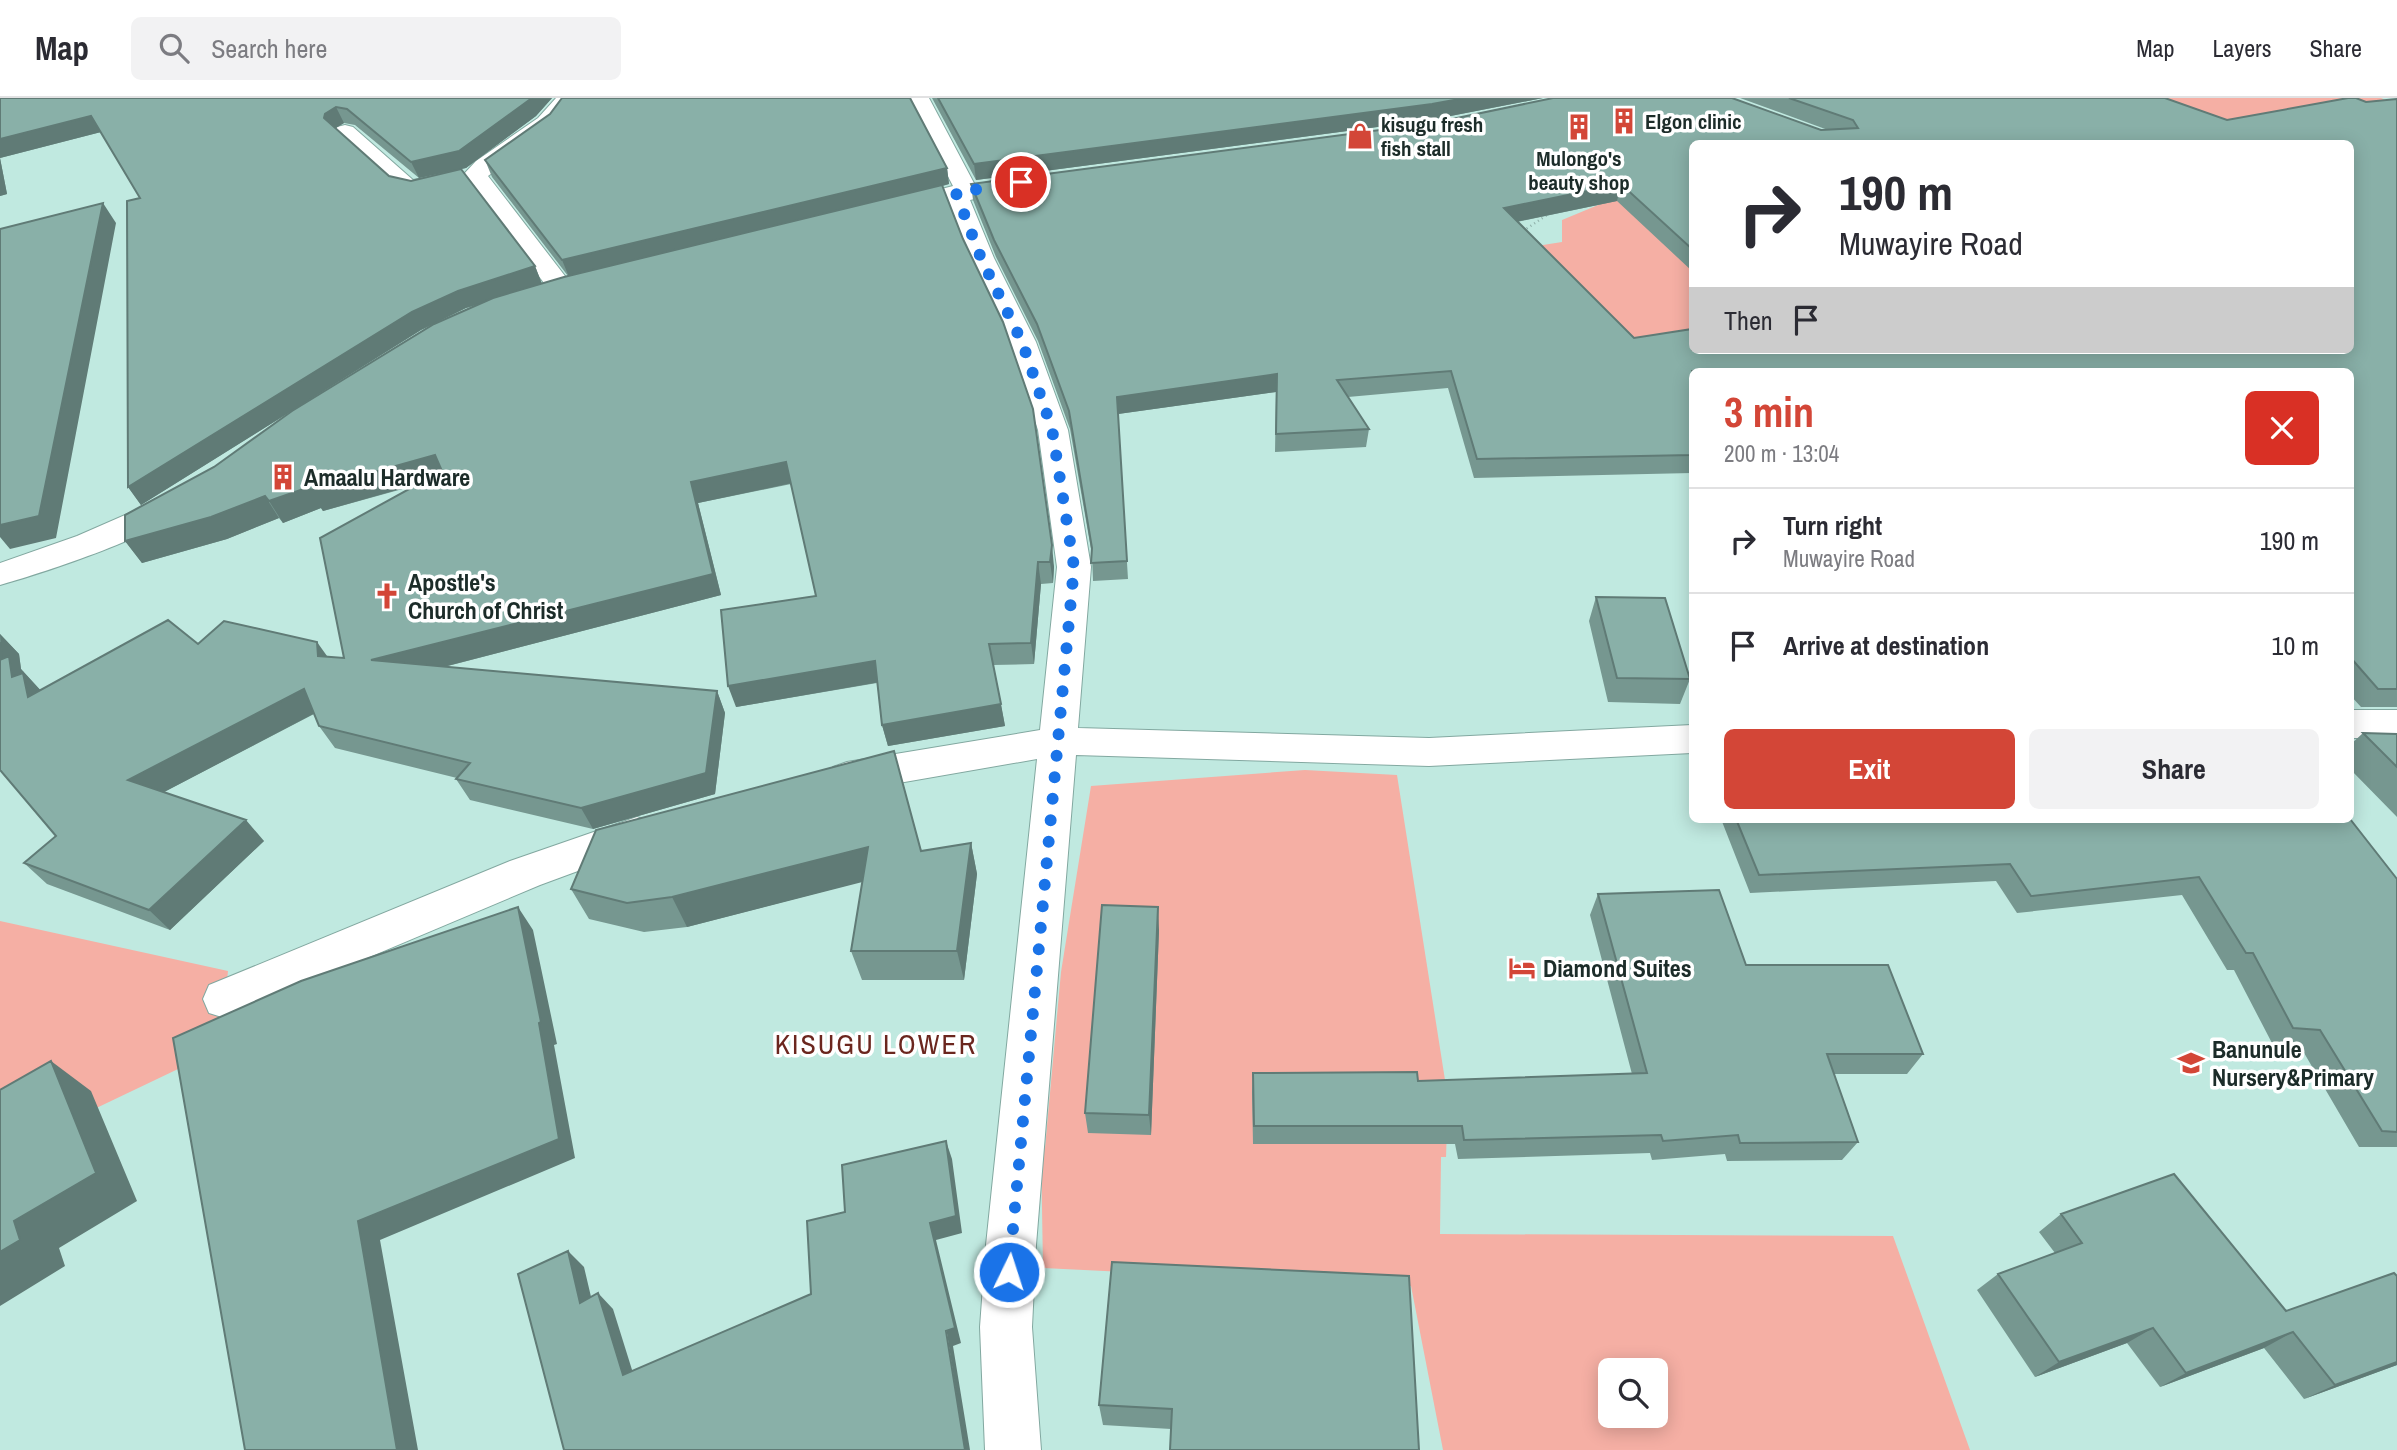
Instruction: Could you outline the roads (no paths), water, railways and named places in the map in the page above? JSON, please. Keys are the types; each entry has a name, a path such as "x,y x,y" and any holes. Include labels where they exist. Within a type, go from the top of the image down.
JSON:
{"street":[{"path":"345,132 406,186 418,188 475,175 545,123 567,98"},
{"path":"918,98 961,192 981,258 1022,342 1052,429 1074,567 1006,1327 1013,1450"},
{"path":"475,175 562,290"},
{"path":"875,213 961,192 1048,178"},
{"path":"0,574 52,559 117,533 194,492"},
{"path":"2354,724 2397,724"},
{"path":"805,787 869,771 1058,741 1429,752 1689,739"},
{"path":"225,999 525,873 623,837 676,822"}],"place":[{"name":"Elgon clinic","path":"1624,121"},
{"name":"Mulongo's beauty shop","path":"1579,127"},
{"name":"kisugu fresh fish stall","path":"1360,136"},
{"name":"Amaalu Hardware","path":"283,477"},
{"name":"Apostle's Church of Christ","path":"387,596"},
{"name":"Diamond Suites","path":"1522,968"},
{"name":"Banunule Nursery&Primary","path":"2191,1063"}],"district":[{"name":"KISUGU LOWER","path":"876,1044"}]}
